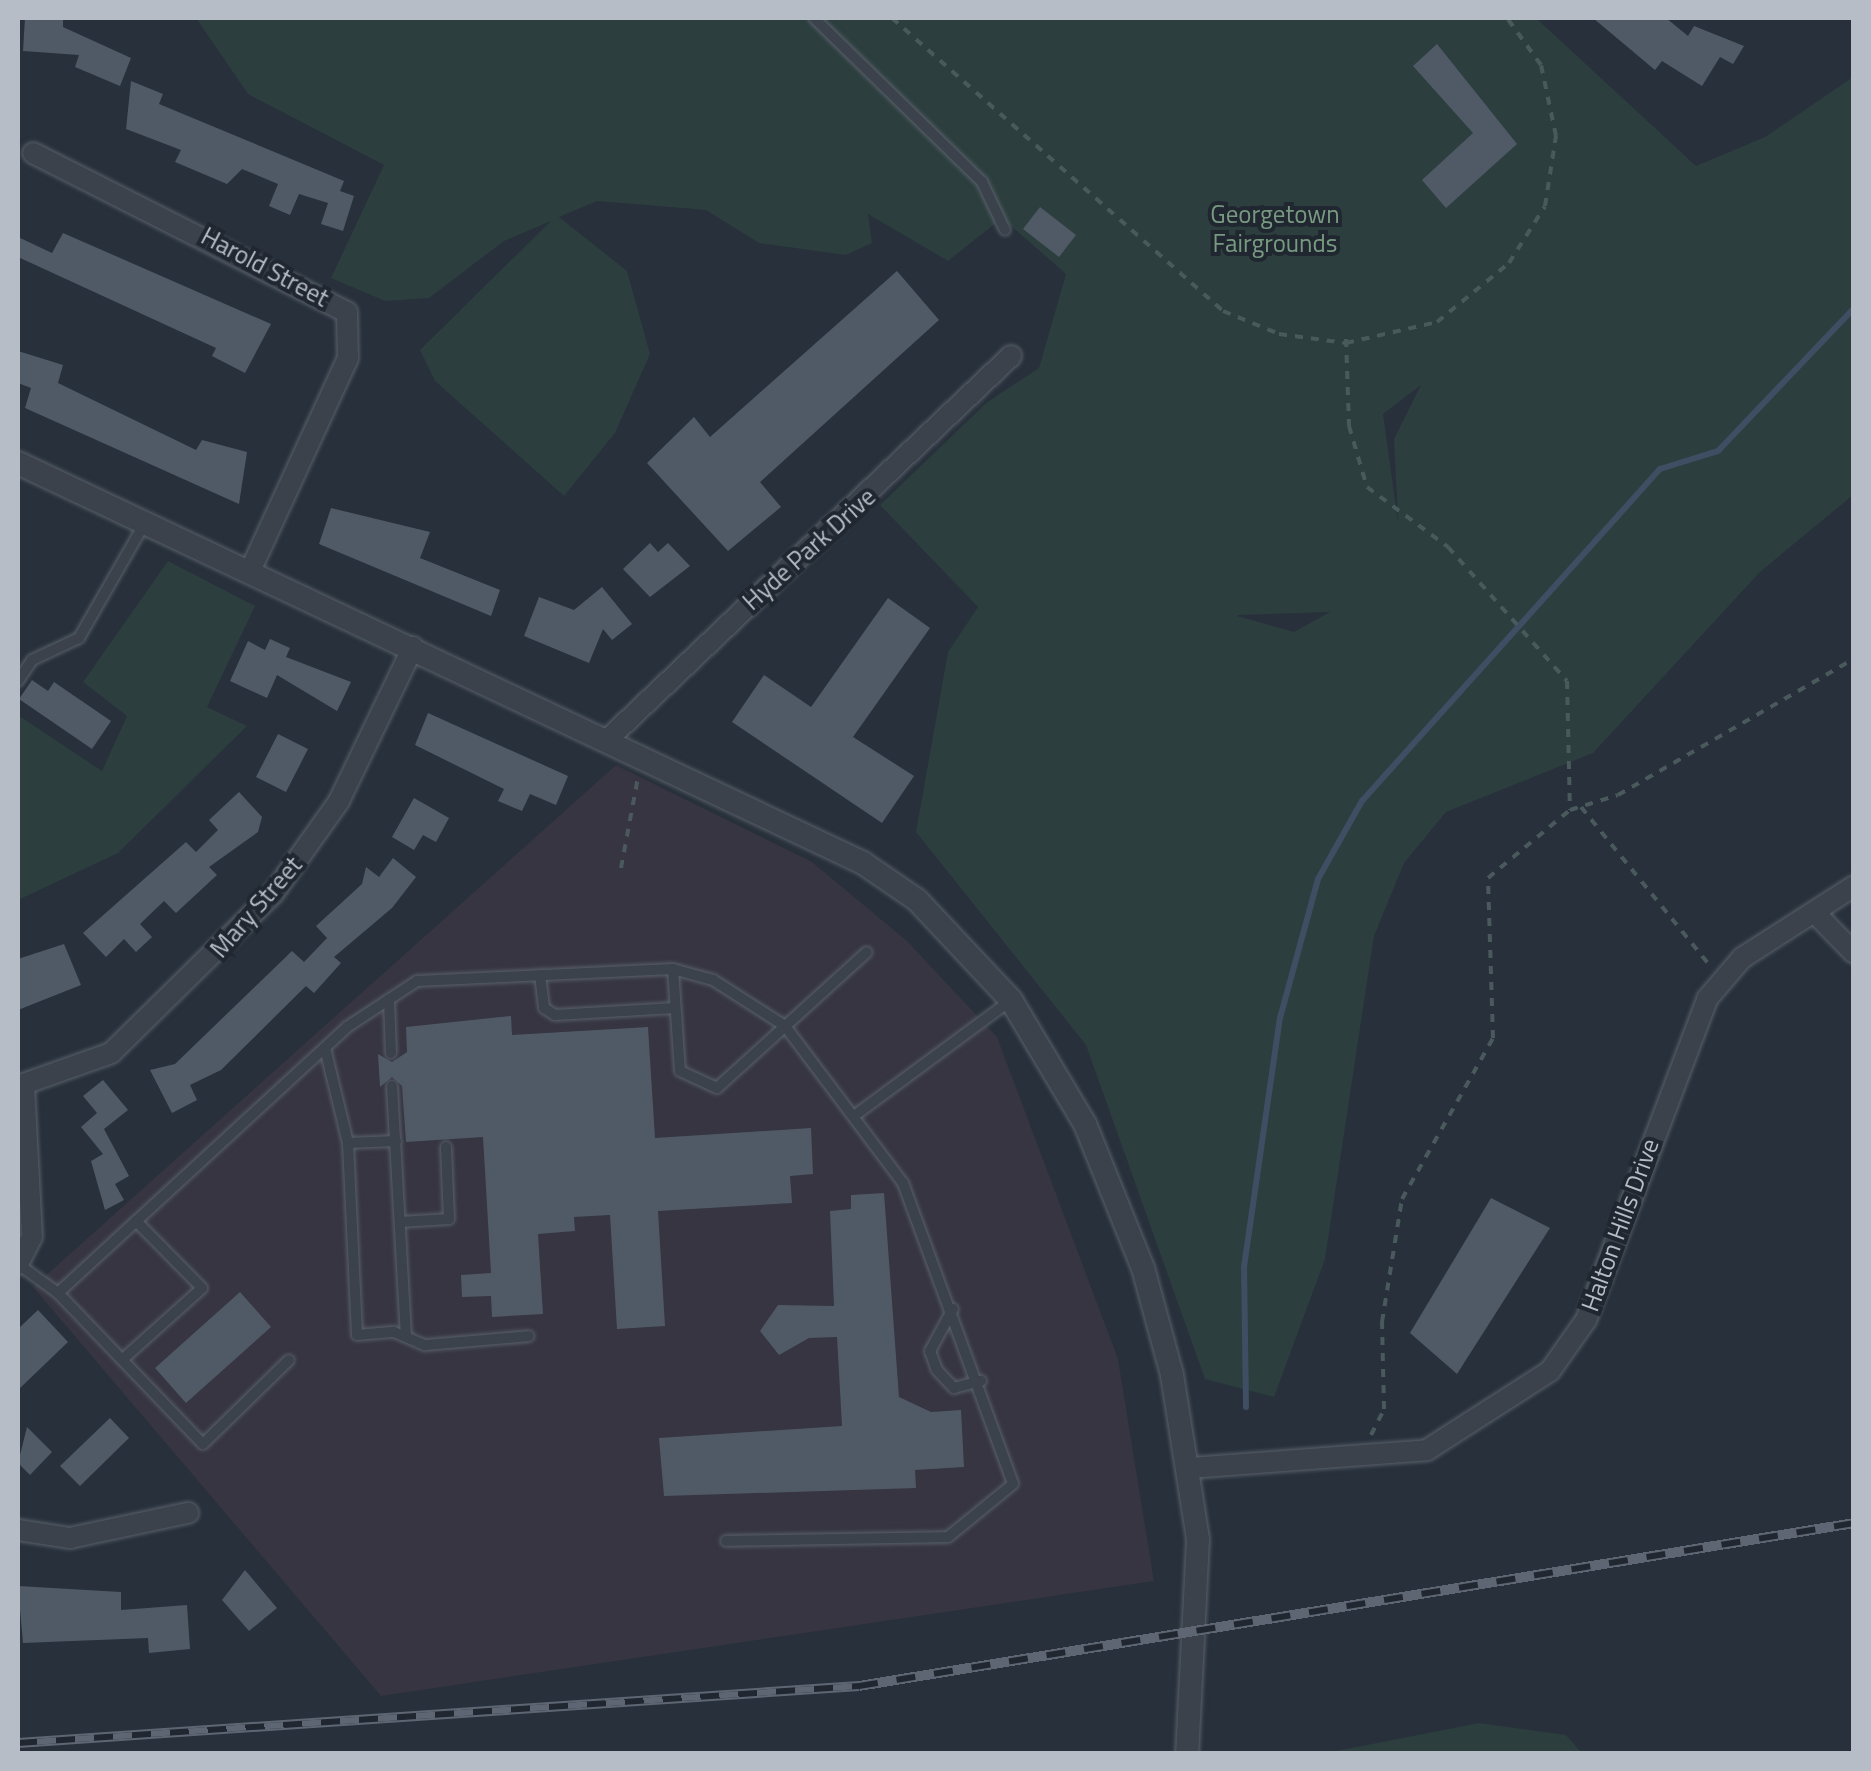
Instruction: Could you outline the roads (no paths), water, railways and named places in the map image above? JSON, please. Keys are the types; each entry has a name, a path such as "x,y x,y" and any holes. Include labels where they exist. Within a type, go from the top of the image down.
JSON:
{"street":[{"name":"Harold Street","path":"33,154 348,312 348,358 248,574"},
{"name":"Hyde Park Drive","path":"606,741 1011,356"},
{"path":"18,463 142,528 413,646 863,864 917,900 1011,1000 1085,1124 1143,1268 1190,1468 1198,1558 1186,1754"},
{"name":"Mary Street","path":"21,1086 112,1053 273,894 339,802 413,646"},
{"name":"Halton Hills Drive","path":"1190,1468 1358,1462 1427,1450 1550,1372 1586,1320 1690,1031 1722,982 1854,886"},
{"path":"1814,912 1854,953"},
{"path":"18,1264 32,1237 21,1086"},
{"path":"18,1530 70,1538 188,1512"}],"lane":[{"path":"814,18 982,182 1006,230"},
{"path":"18,680 32,660 79,638 142,528"},
{"path":"674,969 680,1071 696,1085 734,1081 867,952"},
{"path":"58,1292 325,1048 417,981 674,969 713,980 788,1031 858,1113 904,1183 981,1381 1012,1484 990,1511 948,1536 726,1541"},
{"path":"540,975 544,1008 556,1016 675,1008"},
{"path":"390,999 391,1053"},
{"path":"858,1113 1011,1000"},
{"path":"325,1048 348,1144 357,1335 406,1337 424,1344 528,1336"},
{"path":"392,1086 406,1337"},
{"path":"348,1144 396,1141"},
{"path":"400,1222 449,1219 446,1146"},
{"path":"123,1360 202,1288 136,1221"},
{"path":"18,1264 58,1292 204,1444 289,1360"},
{"path":"953,1310 930,1351 937,1370 954,1388 981,1381"}],"waterway":[{"path":"1246,1407 1244,1267 1280,1018 1318,879 1362,801 1660,469 1718,451 1854,308"}],"railway":[{"path":"18,1743 859,1686 1854,1523"}],"park label":[{"name":"Georgetown Fairgrounds","path":"1275,230"}]}
